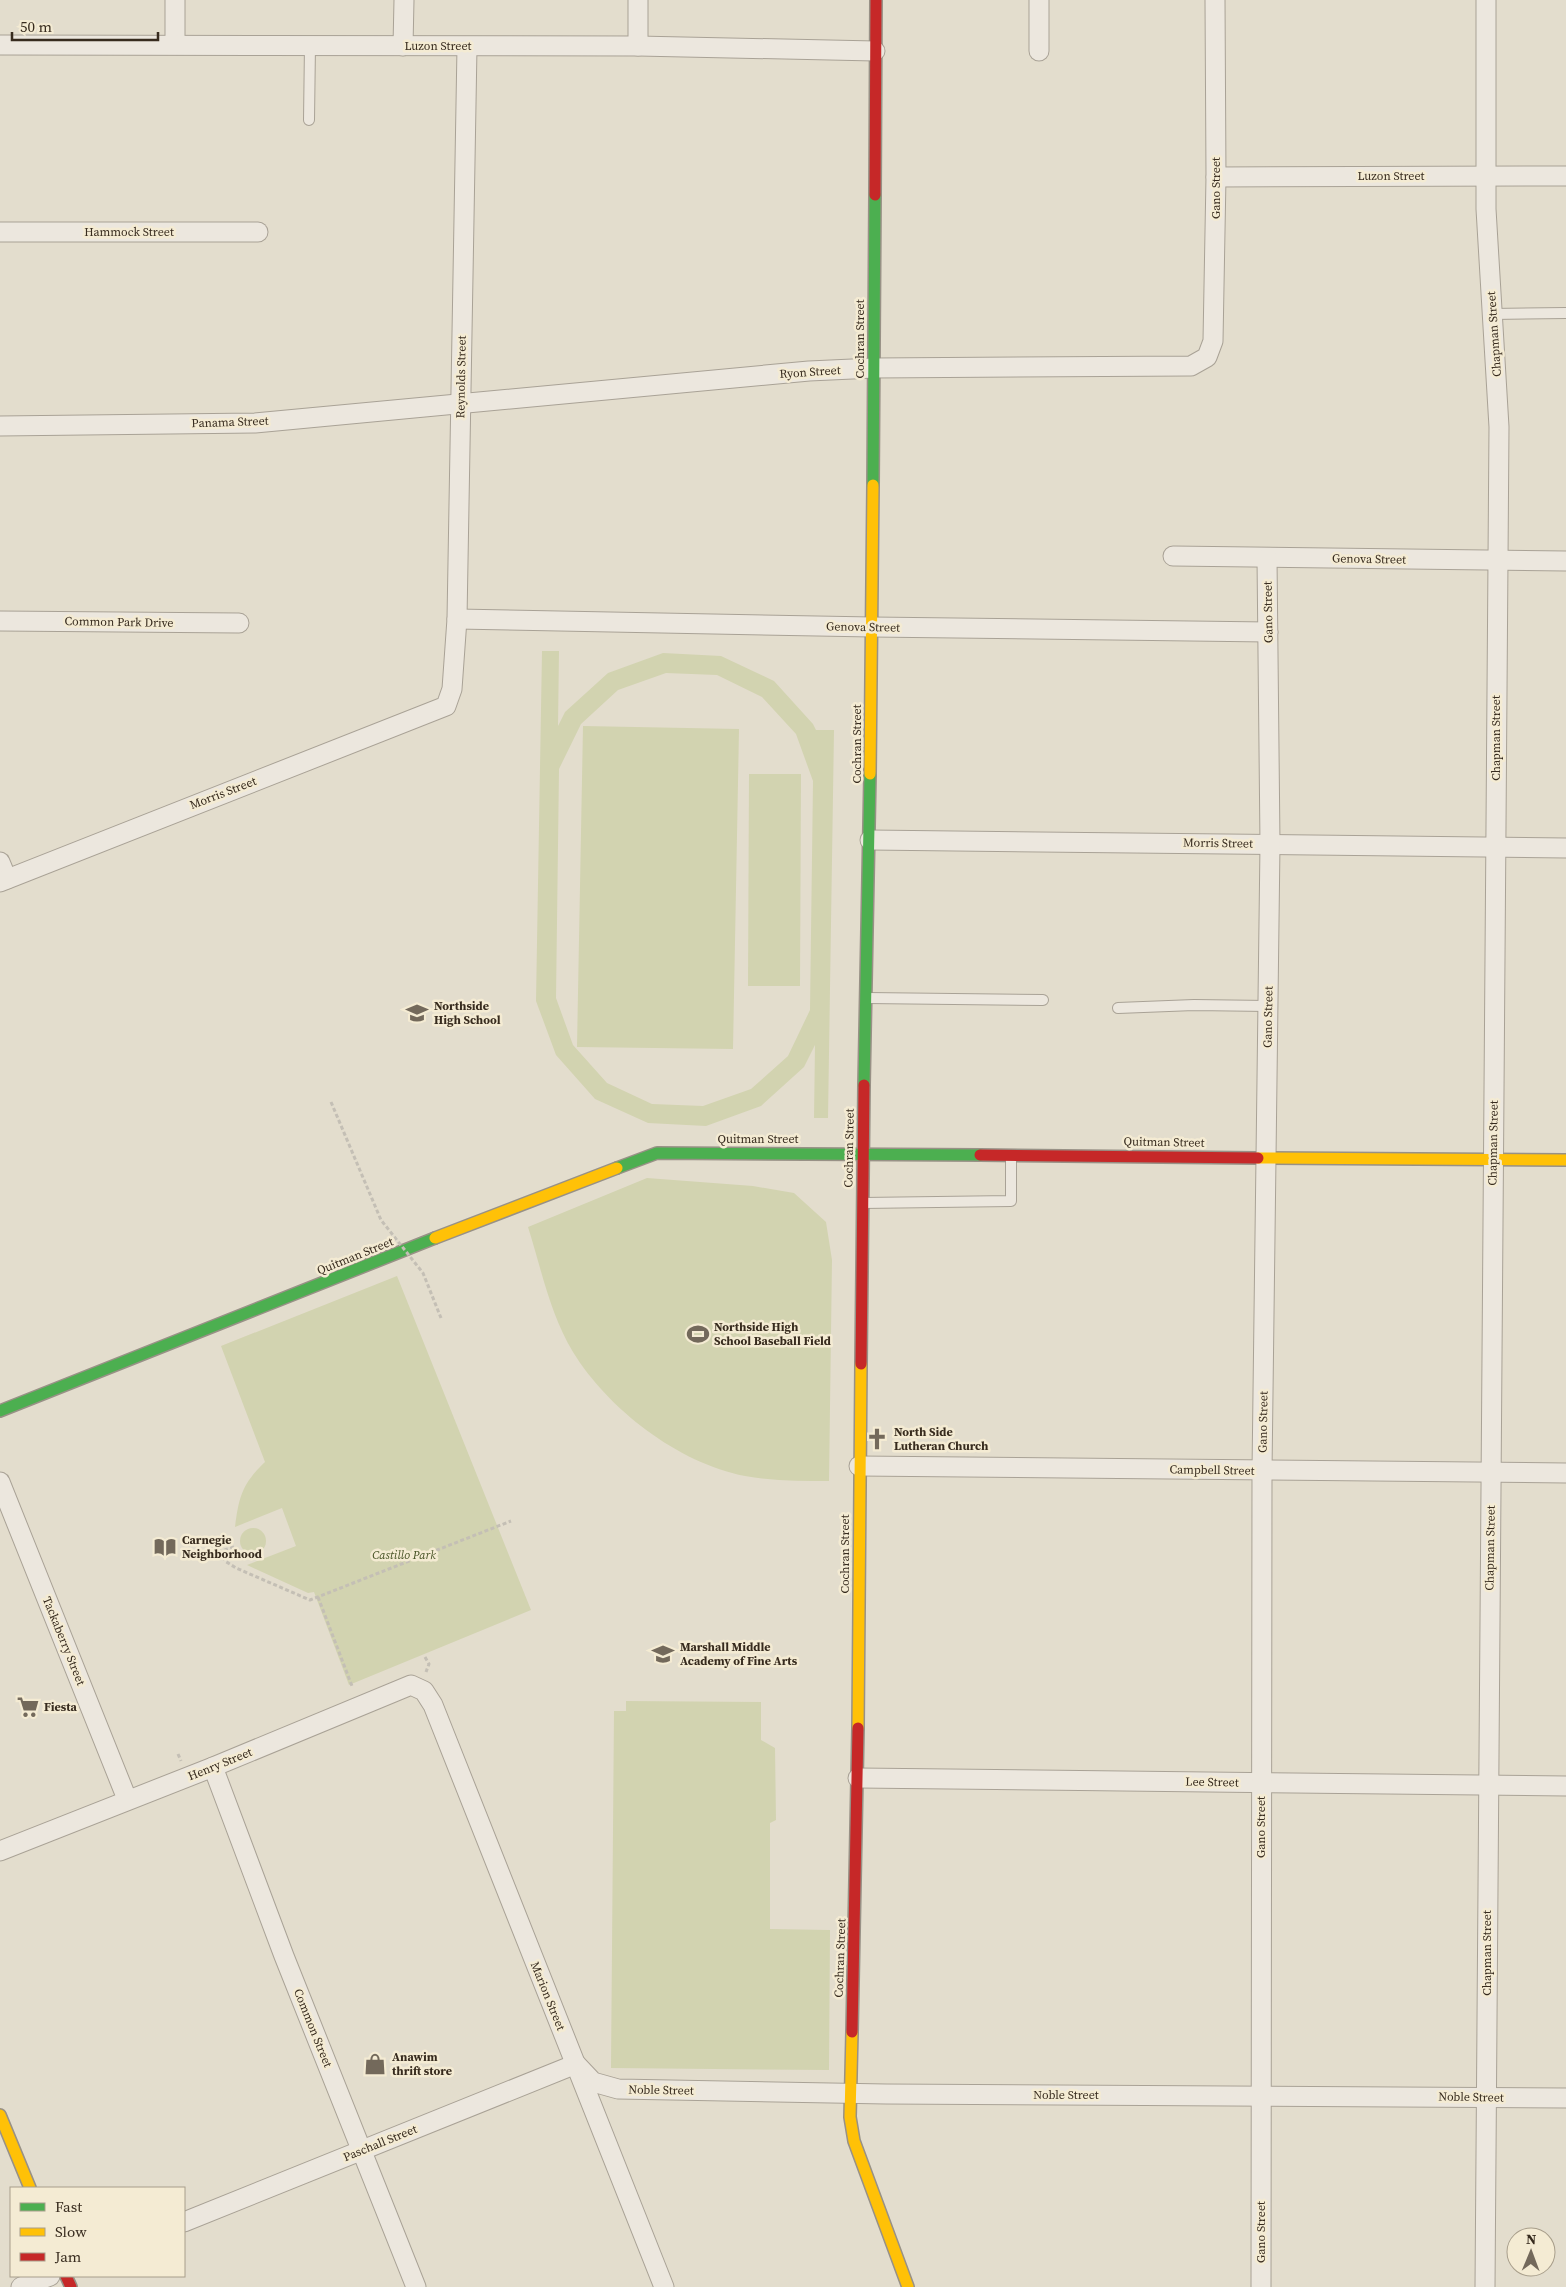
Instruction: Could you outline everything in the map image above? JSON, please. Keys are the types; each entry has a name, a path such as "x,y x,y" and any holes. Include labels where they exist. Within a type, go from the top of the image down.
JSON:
{"street":[{"path":"174,44 175,0"},
{"path":"404,0 404,46"},
{"path":"638,0 638,46"},
{"name":"Cochran Street","path":"876,0 870,840 862,1153 858,1778 850,2093 851,2128 854,2141 908,2287"},
{"path":"1039,0 1039,51"},
{"name":"Gano Street","path":"1191,366 1207,357 1213,341 1216,177 1215,0"},
{"name":"Chapman Street","path":"1485,2287 1497,560 1500,427 1485,176 1486,0"},
{"name":"Luzon Street","path":"0,45 638,46 875,51"},
{"name":"Reynolds Street","path":"446,706 452,689 458,619 467,47"},
{"name":"Luzon Street","path":"1216,177 1566,176"},
{"name":"Hammock Street","path":"0,232 258,232"},
{"name":"Ryon Street","path":"460,404 809,371 874,368 1191,366"},
{"name":"Panama Street","path":"0,426 255,423 460,404"},
{"name":"Genova Street","path":"1173,556 1566,561"},
{"name":"Gano Street","path":"1260,2287 1262,2096 1262,1471 1270,844 1267,558"},
{"name":"Genova Street","path":"458,619 1268,632"},
{"name":"Common Park Drive","path":"0,620 239,623"},
{"name":"Morris Street","path":"4,880 446,706"},
{"name":"Morris Street","path":"870,840 1566,848"},
{"path":"0,862 4,880"},
{"name":"Quitman Street","path":"0,1412 498,1213 657,1153 1011,1154 1566,1160"},
{"name":"Campbell Street","path":"859,1466 1566,1473"},
{"name":"Tackaberry Street","path":"0,1482 127,1800"},
{"name":"Henry Street","path":"0,1851 213,1767 411,1685 424,1691 433,1705"},
{"name":"Marion Street","path":"433,1705 664,2287"},
{"name":"Common Street","path":"213,1767 284,1956 416,2287"},
{"name":"Lee Street","path":"858,1778 1566,1786"},
{"name":"Noble Street","path":"576,2064 593,2082 609,2088 850,2093 1566,2098"},
{"name":"Paschall Street","path":"185,2222 576,2064"},
{"path":"0,2115 30,2187"},
{"path":"22,2287 47,2277"}],"lane":[{"path":"309,120 310,45"},
{"path":"1492,314 1566,313"},
{"path":"866,998 1043,1000"},
{"path":"1118,1008 1194,1005 1268,1006"},
{"path":"862,1203 1011,1201 1011,1154"}],"path":[{"path":"331,1102 381,1220 423,1273 441,1318"},
{"path":"234,1547 221,1551 225,1561 236,1568 310,1600 511,1521"},
{"path":"318,1597 352,1686"},
{"path":"425,1656 429,1664 426,1674"}],"green space":[{"path":"542,651 559,651 558,726 565,712 608,673 663,653 721,656 774,681 813,724 816,730 834,730 828,1118 814,1118 815,1045 804,1067 761,1106 706,1126 648,1123 595,1099 556,1055 536,1001","holes":["666,673 717,675 762,697 796,734 813,781 810,1010 788,1056 751,1089 703,1106 652,1104 607,1083 573,1045 556,998 559,769 581,724 618,690"]},
{"path":"583,726 739,729 733,1049 577,1047"},
{"path":"749,774 801,774 800,986 748,986"},
{"name":"Northside High School Baseball Field","path":"647,1178 753,1186 794,1193 826,1222 832,1260 829,1481 756,1478 720,1469 695,1459 670,1446 625,1413 605,1394 573,1352 552,1307 528,1227"},
{"name":"Castillo Park","path":"397,1276 531,1610 349,1685 314,1592 308,1593 247,1565 296,1546 282,1508 235,1527 240,1499 246,1484 265,1462 221,1346"},
{"path":"253,1528 263,1531 266,1541 263,1551 253,1554 243,1551 240,1541 243,1531"},
{"path":"626,1701 761,1702 761,1740 775,1748 776,1820 770,1823 770,1929 830,1930 829,2070 611,2068 614,1711 626,1711"}],"traffic: fast":[{"path":"873,485 875,195"},
{"path":"864,1085 870,774"},
{"path":"617,1168 657,1153 980,1155"},
{"path":"0,1411 435,1238"}],"traffic: slow":[{"path":"870,774 873,485"},
{"path":"1258,1158 1566,1160"},
{"path":"435,1238 617,1168"},
{"path":"858,1728 861,1364"},
{"path":"852,2032 850,2117 854,2141 908,2287"},
{"path":"0,2115 30,2187"}],"traffic: jam":[{"path":"875,195 876,0"},
{"path":"861,1364 864,1085"},
{"path":"980,1155 1258,1158"},
{"path":"852,2032 858,1728"},
{"path":"66,2277 71,2287"}],"place":[{"name":"Northside High School","path":"417,1013"},
{"name":"Northside High School Baseball Field","path":"698,1334"},
{"name":"North Side Lutheran Church","path":"877,1439"},
{"name":"Carnegie Neighborhood","path":"165,1547"},
{"name":"Marshall Middle Academy of Fine Arts","path":"663,1654"},
{"name":"Fiesta","path":"28,1707"},
{"name":"Anawim thrift store","path":"375,2064"}]}
